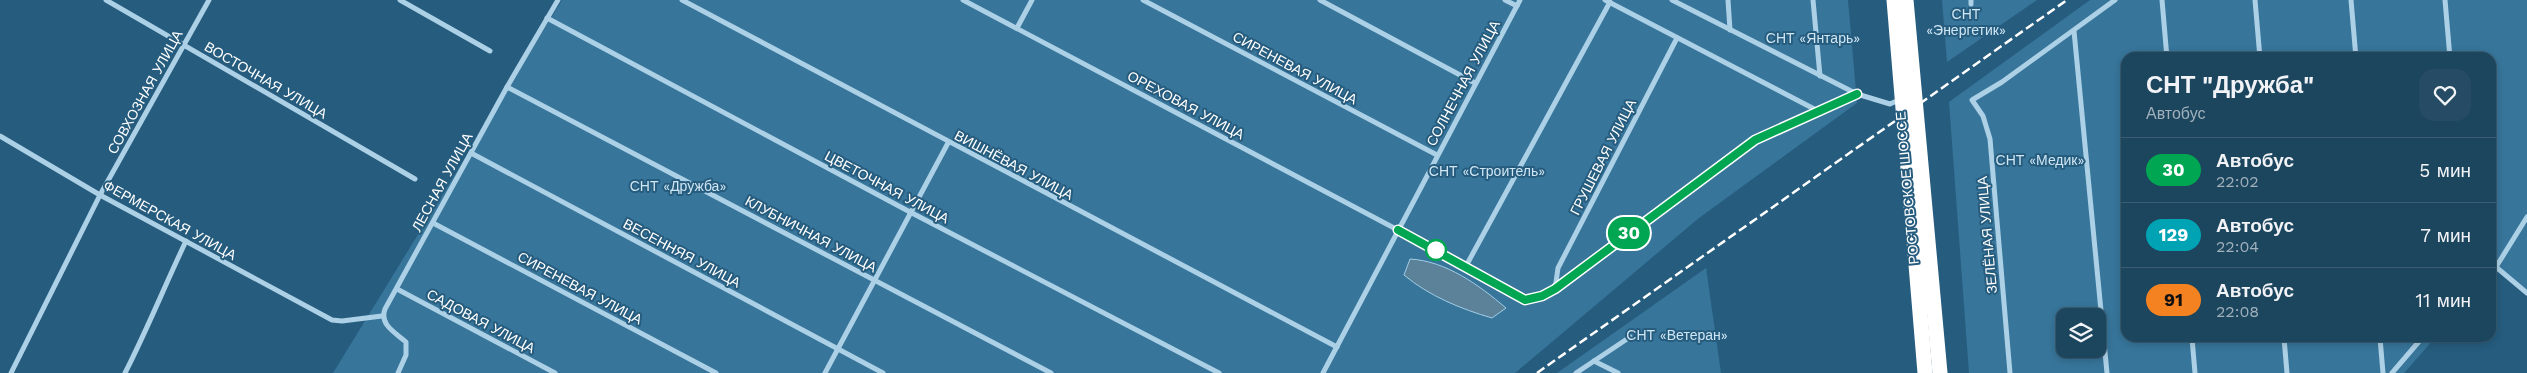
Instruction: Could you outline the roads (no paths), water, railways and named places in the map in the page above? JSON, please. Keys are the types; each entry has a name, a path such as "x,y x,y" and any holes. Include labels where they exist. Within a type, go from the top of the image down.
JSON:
{"highway":[{"name":"РОСТОВСКОЕ ШОССЕ","path":"1894,0 1908,94 1940,373"},
{"name":"РОСТОВСКОЕ ШОССЕ","path":"1906,0 1908,94 1925,373"}],"street":[{"name":"ВОСТОЧНАЯ УЛИЦА","path":"106,0 415,179"},
{"name":"СОВХОЗНАЯ УЛИЦА","path":"11,373 100,195 209,0"},
{"path":"400,0 490,51"},
{"name":"ЛЕСНАЯ УЛИЦА","path":"382,316 507,88 558,0"},
{"name":"ВИШНЁВАЯ УЛИЦА","path":"682,0 948,143 1337,347"},
{"name":"ОРЕХОВАЯ УЛИЦА","path":"963,0 1466,266 1525,300 1542,296 1555,289"},
{"path":"1017,28 1032,0"},
{"name":"СИРЕНЕВАЯ УЛИЦА","path":"1142,0 1437,155"},
{"path":"1320,0 1475,83"},
{"path":"1505,0 1517,6"},
{"name":"СОЛНЕЧНАЯ УЛИЦА","path":"1323,373 1520,0"},
{"path":"1672,0 1857,94 1890,104 1908,94"},
{"path":"1728,0 1730,30"},
{"path":"1813,0 1820,76"},
{"path":"2107,373 2074,31 2115,0"},
{"path":"2162,0 2166,52"},
{"path":"2255,0 2259,52"},
{"path":"2351,0 2355,52"},
{"path":"2445,0 2449,52"},
{"path":"1466,266 1608,1 1820,112"},
{"name":"ЦВЕТОЧНАЯ УЛИЦА","path":"546,18 910,212 1219,373"},
{"name":"ЗЕЛЁНАЯ УЛИЦА","path":"2010,373 1990,139 1983,116 1972,100 2002,82 2074,31"},
{"name":"ГРУШЕВАЯ УЛИЦА","path":"1555,289 1558,268 1677,38"},
{"name":"КЛУБНИЧНАЯ УЛИЦА","path":"507,88 1051,373"},
{"path":"1555,289 1755,140 1857,94"},
{"name":"ФЕРМЕРСКАЯ УЛИЦА","path":"0,136 100,195 332,320 382,316"},
{"path":"825,373 948,143"},
{"name":"ВЕСЕННЯЯ УЛИЦА","path":"471,153 883,373"},
{"path":"2496,265 2527,218"},
{"name":"СИРЕНЕВАЯ УЛИЦА","path":"433,223 716,373"},
{"path":"125,373 148,328 166,283 186,241"},
{"path":"2496,270 2527,293"},
{"name":"САДОВАЯ УЛИЦА","path":"397,289 554,373"},
{"path":"382,316 384,322 406,342 406,355 398,373"},
{"path":"1576,373 1630,337"},
{"path":"2192,342 2195,373"},
{"path":"2284,342 2287,373"},
{"path":"2380,342 2383,373"},
{"path":"2392,373 2419,342"},
{"path":"1594,361 1618,373"}],"railway":[{"path":"1537,373 2067,0"}],"park label":[{"name":"СНТ «Энергетик»","path":"1966,22"},
{"name":"СНТ «Янтарь»","path":"1813,38"},
{"name":"СНТ «Медик»","path":"2040,160"},
{"name":"СНТ «Строитель»","path":"1487,171"},
{"name":"СНТ «Дружба»","path":"678,186"},
{"name":"СНТ «Ветеран»","path":"1677,335"}]}
